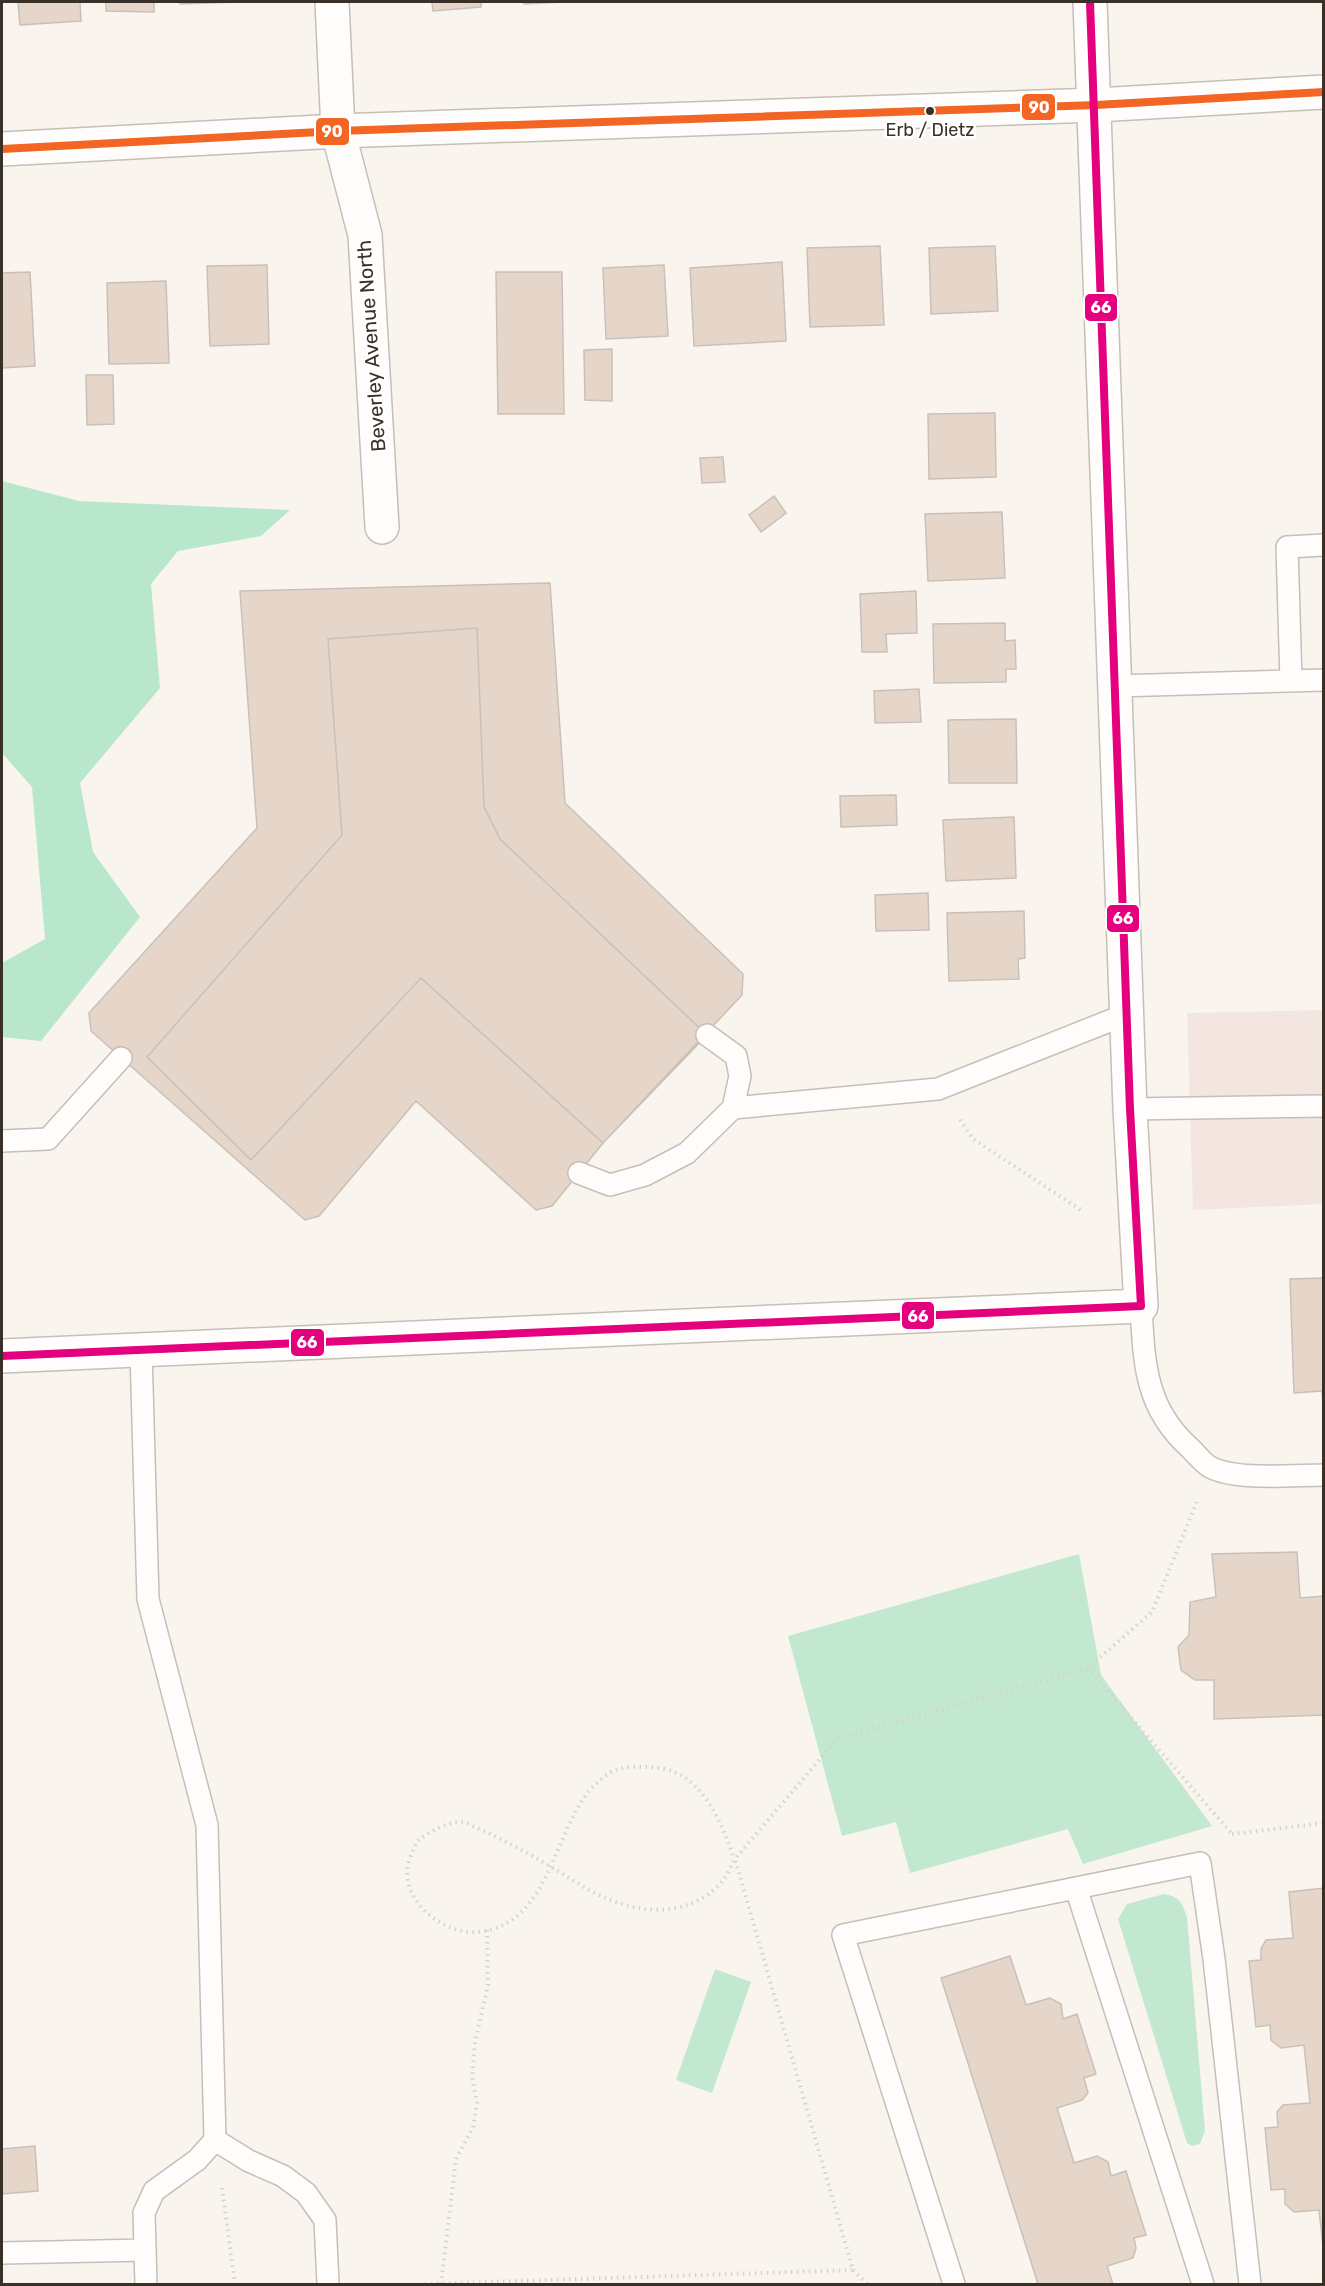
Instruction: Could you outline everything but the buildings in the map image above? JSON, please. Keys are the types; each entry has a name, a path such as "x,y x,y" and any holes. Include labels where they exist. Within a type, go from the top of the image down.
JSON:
{"street":[{"name":"Beverley Avenue North","path":"332,2 338,131 365,235 382,527"},
{"path":"2,1356 1141,1306 1130,1109 1096,105 1090,2"},
{"path":"2,149 338,131 1096,105 1323,92"}],"lane":[{"path":"1292,681 1287,547 1323,545"},
{"path":"1116,686 1323,680"},
{"path":"733,1108 938,1089 1127,1014"},
{"path":"579,1173 610,1185 645,1175 687,1153 733,1108 740,1076 736,1056 707,1035"},
{"path":"2,1141 48,1139 121,1058"},
{"path":"1130,1109 1323,1106"},
{"path":"1141,1306 1144,1367 1156,1405 1178,1438 1211,1467 1251,1476 1323,1475"},
{"path":"141,1351 148,1599 207,1825 215,2140 197,2160 154,2191 144,2213 146,2284"},
{"path":"954,2284 843,1935 1200,1863 1214,1959 1250,2284"},
{"path":"1076,1888 1203,2284"},
{"path":"215,2140 249,2161 284,2176 306,2193 325,2220 328,2284"},
{"path":"2,2253 145,2250"}],"path":[{"path":"938,1089 973,1139 1081,1210"},
{"path":"867,2284 853,2270 735,1859 721,1822 697,1787 669,1769 633,1766 608,1773 585,1798 550,1866 534,1897 512,1921 477,1932 445,1925 420,1908 408,1887 408,1863 417,1842 436,1828 462,1822 499,1838 550,1866 594,1893 634,1908 674,1911 706,1896 722,1883 735,1859 837,1739 1089,1668 1152,1612 1211,1467"},
{"path":"1089,1668 1232,1834"},
{"path":"1200,1863 1232,1834 1323,1823"},
{"path":"441,2284 456,2159 473,2127 477,2103 472,2077 476,2042 488,1985 487,1929"},
{"path":"215,2140 235,2284"},
{"path":"425,2284 853,2270"}],"shaded area":[{"path":"1323,1010 1323,1204 1193,1210 1187,1013"}],"green space":[{"path":"2,481 79,501 290,510 261,536 178,551 151,584 160,688 80,783 93,852 140,917 41,1041 2,1037 2,963 45,939 32,787 2,753"},
{"path":"1079,1554 1101,1675 1212,1826 1083,1864 1068,1829 910,1873 896,1822 842,1836 788,1636"},
{"path":"1164,1894 1173,1896 1179,1901 1187,1917 1205,2131 1200,2144 1192,2146 1187,2143 1118,1919 1127,1904"},
{"path":"715,1969 751,1982 712,2093 676,2080"}],"transit line":[{"name":"66","path":"2,1356 1141,1306 1130,1109 1090,2"},
{"name":"90","path":"2,149 338,131 1096,105 1324,92"}],"place":[{"name":"Erb / Dietz","path":"930,111"}]}
